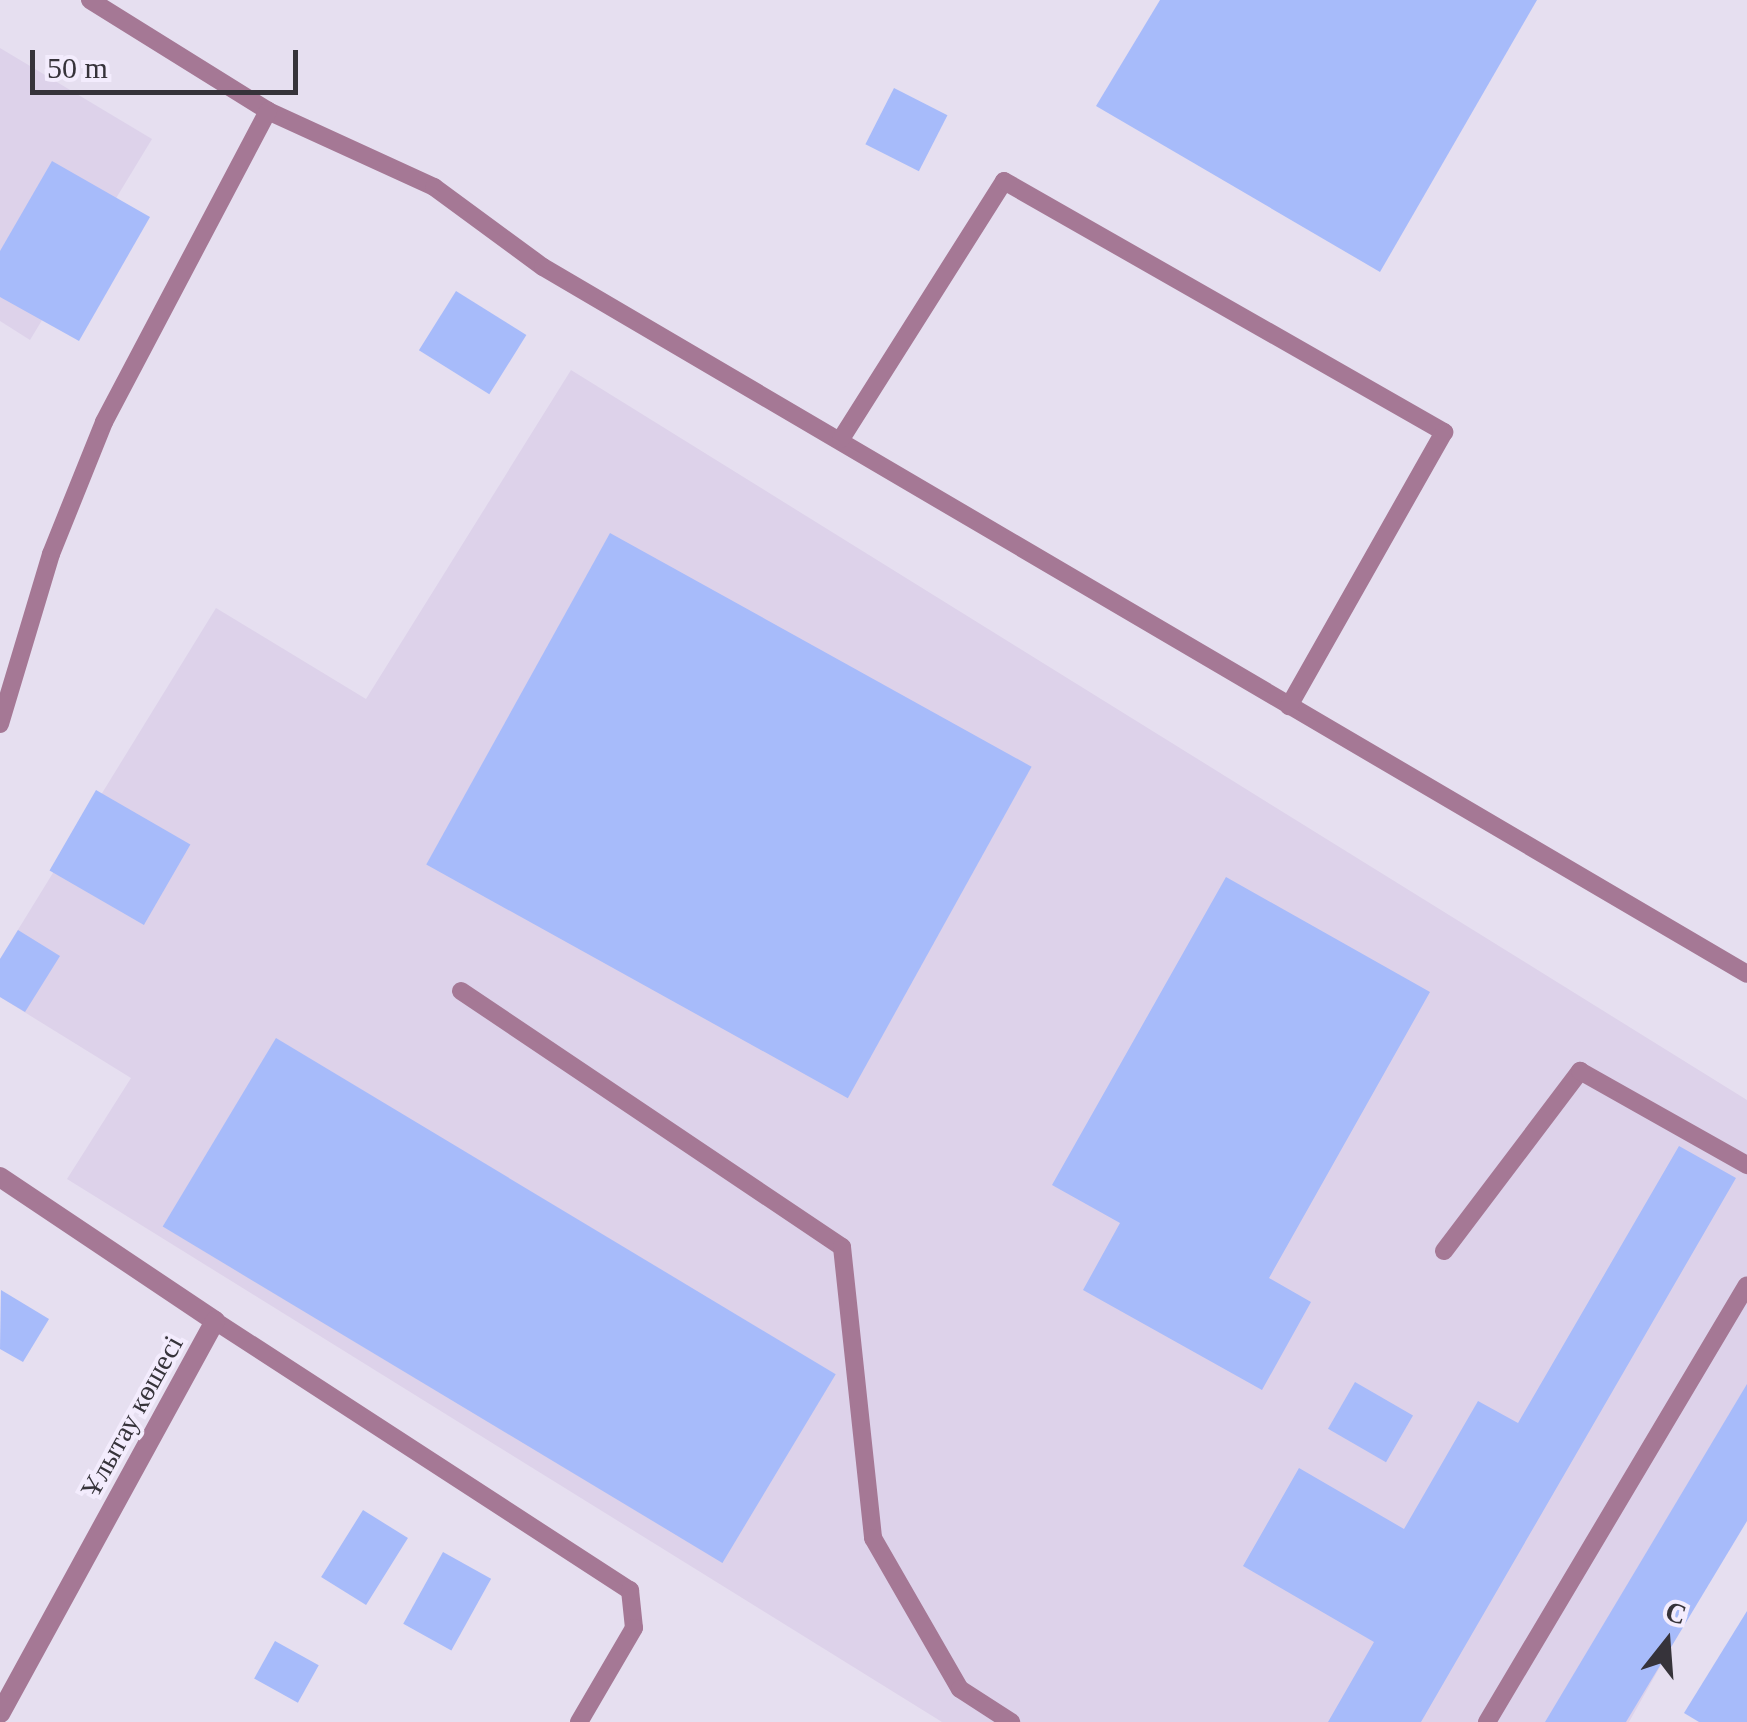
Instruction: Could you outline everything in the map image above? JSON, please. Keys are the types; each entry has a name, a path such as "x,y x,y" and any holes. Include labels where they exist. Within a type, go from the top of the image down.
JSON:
{"street":[{"name":"Ұлытау көшесі","path":"0,1177 215,1321 0,1713"}],"lane":[{"path":"90,0 268,112 434,187 544,267 1747,974"},
{"path":"0,724 51,554 104,422 268,112"},
{"path":"841,439 1004,181 1444,432 1290,706"},
{"path":"461,992 842,1247 872,1538 960,1689 1011,1722"},
{"path":"1444,1251 1580,1071 1747,1165"},
{"path":"1487,1722 1747,1284"},
{"path":"215,1321 630,1590 634,1628 580,1722"}],"shaded area":[{"path":"0,48 152,139 30,340 0,321"},
{"path":"571,370 1747,1100 1747,1512 1629,1722 942,1722 67,1179 131,1078 0,997 0,959 216,608 366,699"}],"building":[{"path":"1160,0 1537,0 1380,272 1096,106"},
{"path":"894,88 947,115 919,171 865,144"},
{"path":"52,161 150,217 79,341 0,297 0,251"},
{"path":"456,291 526,335 489,394 419,350"},
{"path":"610,533 1032,767 848,1098 426,864"},
{"path":"96,790 190,844 144,925 50,871"},
{"path":"1226,877 1430,992 1269,1278 1311,1302 1262,1390 1083,1290 1120,1223 1052,1185"},
{"path":"18,930 60,956 25,1012 0,997 0,959"},
{"path":"276,1038 836,1374 722,1563 163,1227"},
{"path":"1679,1146 1736,1178 1421,1722 1328,1722 1374,1642 1243,1566 1299,1468 1404,1529 1478,1401 1518,1423"},
{"path":"1,1290 49,1319 23,1362 0,1349"},
{"path":"1355,1382 1413,1416 1386,1462 1328,1429"},
{"path":"1747,1384 1747,1521 1626,1722 1545,1722"},
{"path":"363,1510 408,1538 366,1605 321,1577"},
{"path":"443,1552 491,1579 451,1650 403,1624"},
{"path":"1747,1611 1747,1722 1699,1722 1684,1713"},
{"path":"275,1641 319,1665 298,1703 254,1679"}]}
